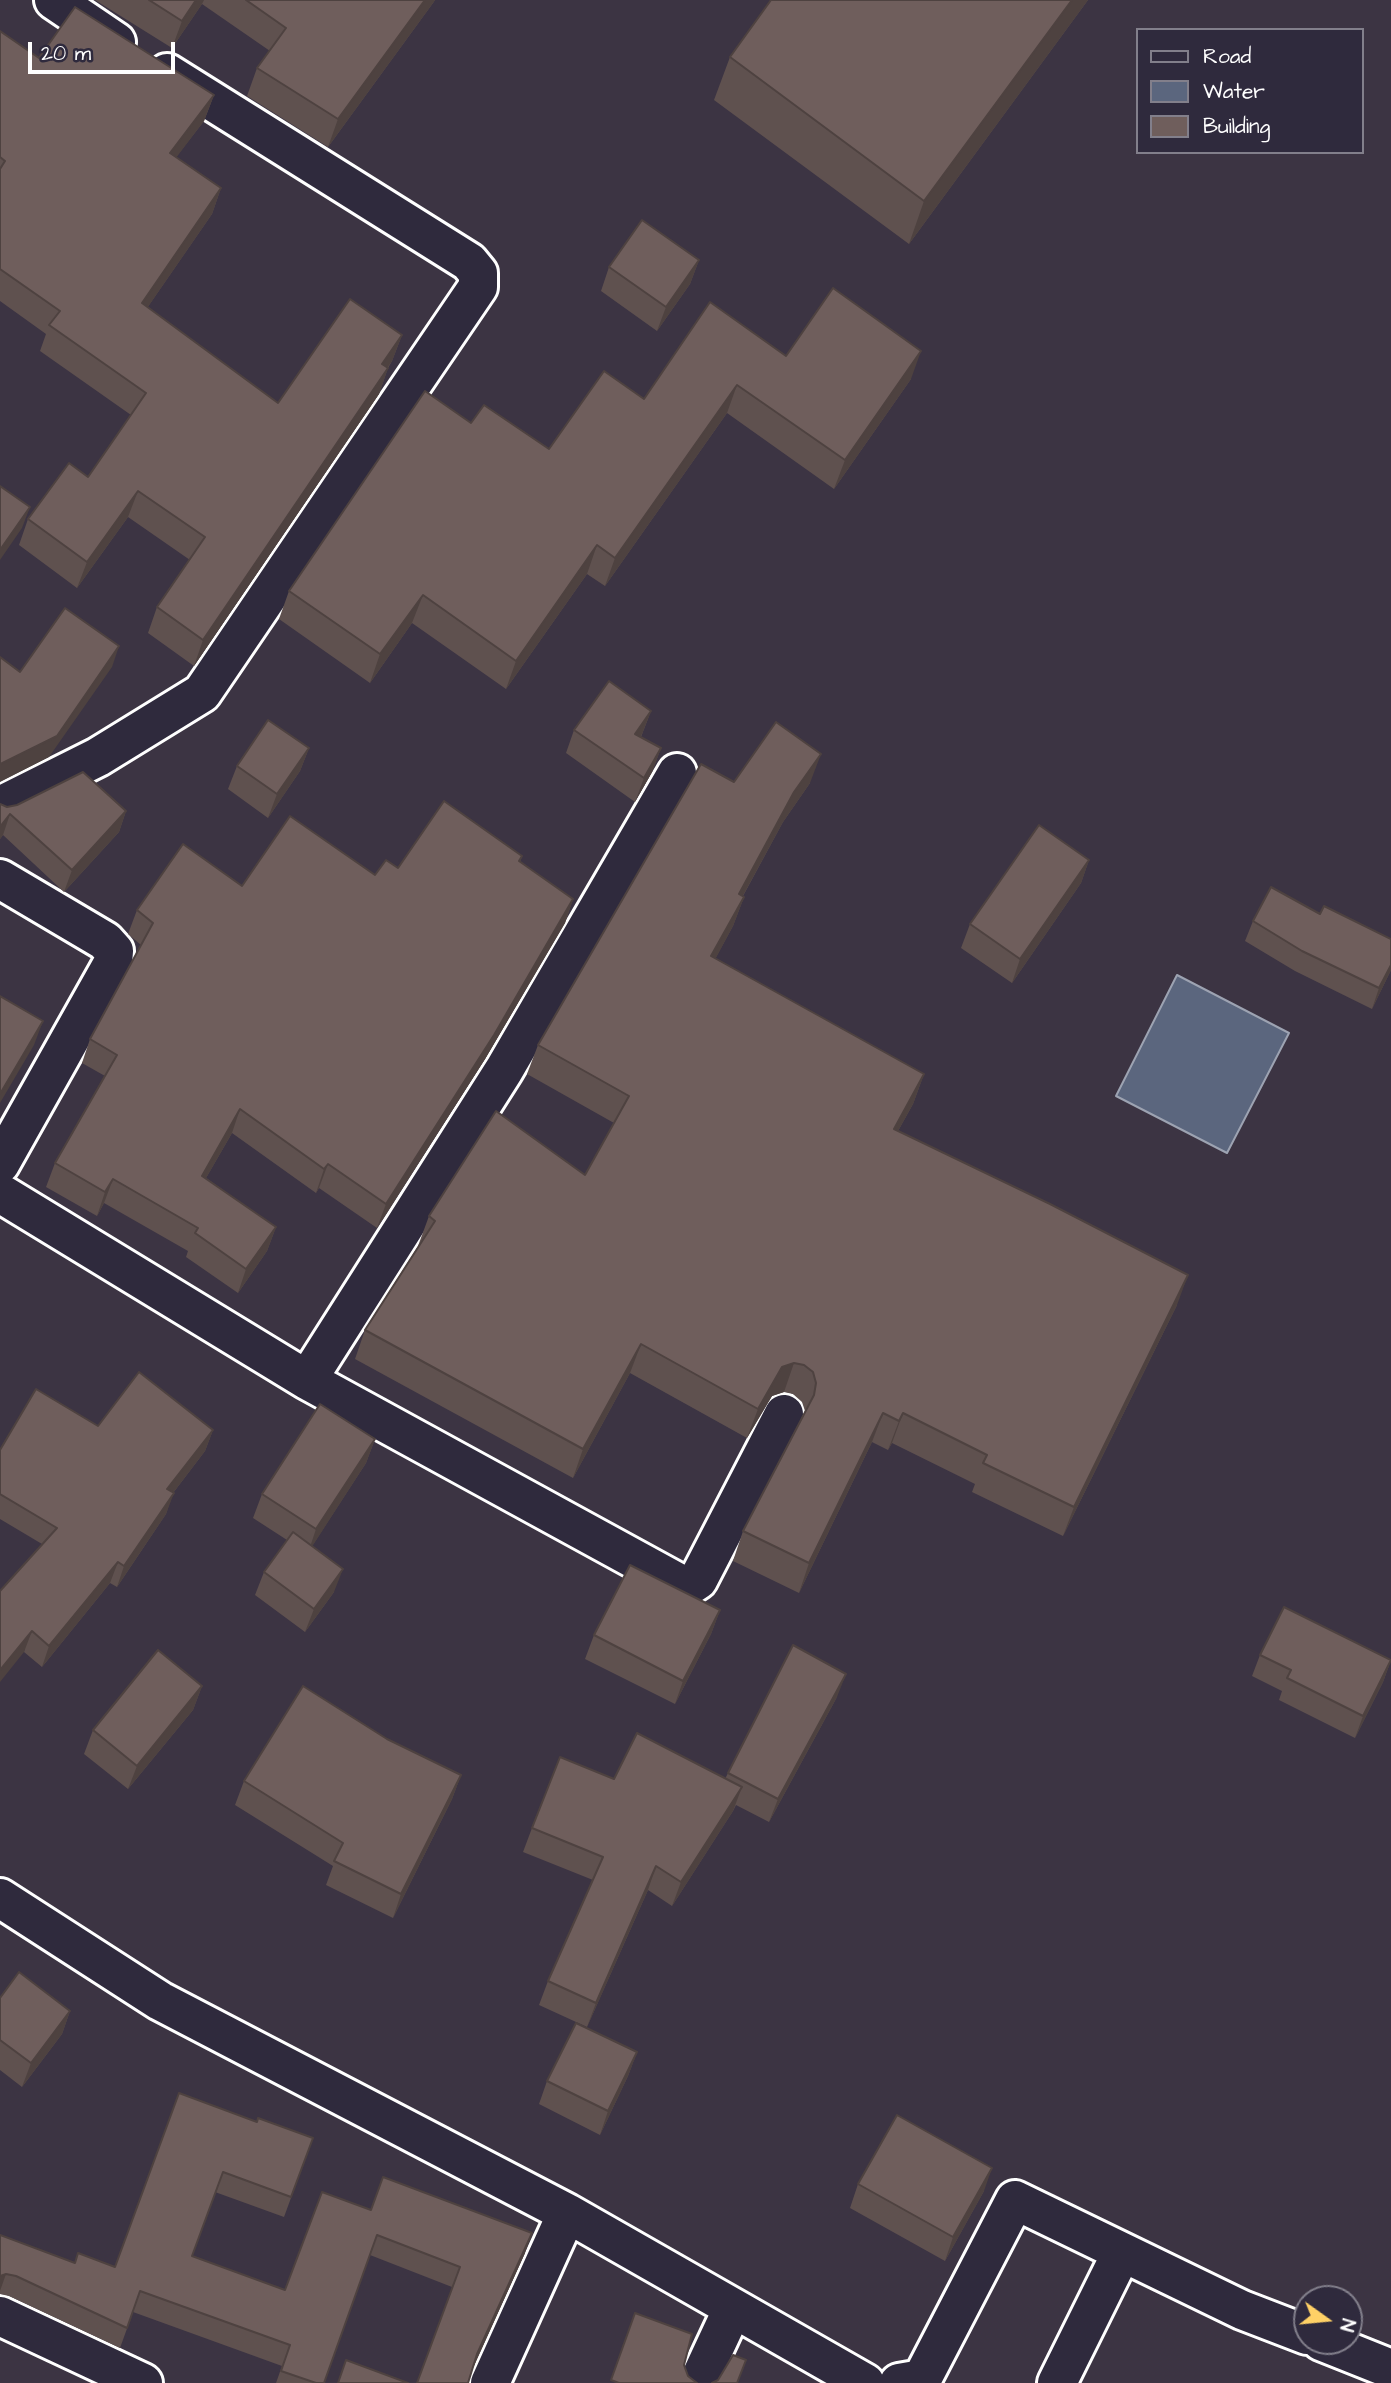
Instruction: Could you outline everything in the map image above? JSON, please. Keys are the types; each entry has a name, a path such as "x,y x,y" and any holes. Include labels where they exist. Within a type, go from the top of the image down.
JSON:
{"street":[{"path":"0,806 99,757 202,693 478,287 478,273 469,262 54,0"},
{"path":"307,1380 504,1070 677,773"},
{"path":"0,879 106,941 114,951 113,963 0,1164"},
{"path":"0,1193 307,1380 682,1585 698,1580 784,1414"},
{"path":"0,1898 160,2001 567,2213 865,2383"},
{"path":"898,2383 922,2379 1015,2200 1242,2310 1293,2330"},
{"path":"490,2383 567,2213"},
{"path":"1057,2383 1122,2252"},
{"path":"698,2383 733,2308"},
{"path":"0,2316 142,2383"},
{"path":"1357,2355 1391,2368"}],"water":[{"path":"1177,975 1289,1033 1227,1153 1116,1096"}],"building":[{"path":"149,0 196,0 182,21"},
{"path":"246,0 425,0 338,119 257,68 286,28"},
{"path":"771,0 1072,0 924,201 730,57"},
{"path":"75,7 214,95 170,153 221,188 142,303 278,403 350,299 402,335 382,364 388,368 203,640 157,607 205,537 138,491 87,562 28,519 69,463 88,477 146,393 49,325 60,311 0,269 0,169 5,161 0,157 0,31 39,58"},
{"path":"642,220 699,260 666,307 609,267"},
{"path":"833,288 921,351 845,460 737,385 615,558 597,545 516,661 423,595 380,654 289,591 425,391 471,423 484,405 549,449 604,371 644,399 710,302 786,356"},
{"path":"0,486 30,507 0,550"},
{"path":"65,608 119,646 57,736 0,764 0,657 20,672"},
{"path":"609,681 651,711 635,734 661,748 644,778 574,730"},
{"path":"268,720 309,748 277,794 237,766"},
{"path":"776,722 821,754 794,792 739,894 744,897 711,956 924,1074 894,1129 1050,1204 1188,1275 1074,1507 983,1463 987,1455 903,1413 899,1421 883,1413 809,1563 743,1531 814,1395 816,1383 813,1372 804,1365 794,1363 782,1367 758,1409 641,1344 583,1449 365,1330 435,1221 429,1216 496,1111 585,1175 629,1096 538,1045 701,764 734,782"},
{"path":"83,772 126,811 72,870 10,814 0,827 0,804 7,807 17,805"},
{"path":"444,801 522,856 519,861 573,899 494,1035 386,1204 328,1164 324,1169 240,1109 202,1176 276,1227 246,1269 195,1233 198,1228 113,1179 105,1192 55,1163 117,1055 90,1039 153,923 137,910 183,844 242,886 290,816 375,875 386,860 398,868"},
{"path":"1039,825 1089,860 1020,959 970,924"},
{"path":"1271,887 1320,914 1324,906 1391,939 1391,965 1379,988 1302,951 1253,921"},
{"path":"0,996 43,1021 0,1094"},
{"path":"139,1372 213,1430 167,1489 174,1493 124,1566 118,1562 49,1646 32,1631 0,1670 0,1591 57,1528 0,1494 0,1450 36,1389 98,1426"},
{"path":"320,1404 375,1439 316,1529 262,1494"},
{"path":"293,1532 343,1569 314,1609 264,1572"},
{"path":"630,1565 720,1610 683,1681 594,1635"},
{"path":"1284,1607 1391,1660 1363,1716 1287,1678 1291,1670 1260,1655"},
{"path":"793,1645 846,1674 778,1799 728,1773"},
{"path":"158,1650 202,1686 137,1766 93,1730"},
{"path":"303,1686 387,1739 461,1775 401,1894 334,1861 343,1843 244,1781"},
{"path":"637,1733 742,1787 681,1882 656,1866 596,2003 548,1981 603,1857 532,1828 560,1757 614,1779"},
{"path":"19,1972 70,2011 31,2063 0,2040 0,1998"},
{"path":"576,2023 637,2052 608,2111 547,2081"},
{"path":"179,2093 257,2122 258,2118 313,2138 291,2197 223,2172 192,2256 285,2290 322,2192 371,2210 383,2177 532,2233 477,2354 468,2383 417,2383 460,2267 377,2235 324,2383 316,2383 281,2371 290,2345 140,2291 127,2328 16,2276 0,2276 0,2235 75,2263 78,2253 115,2267"},
{"path":"897,2115 992,2168 953,2237 858,2184"},
{"path":"635,2313 692,2334 684,2365 688,2376 697,2383 619,2383 611,2380"},
{"path":"733,2355 746,2360 737,2383 712,2383 718,2380"},
{"path":"346,2360 408,2383 338,2383"}]}
